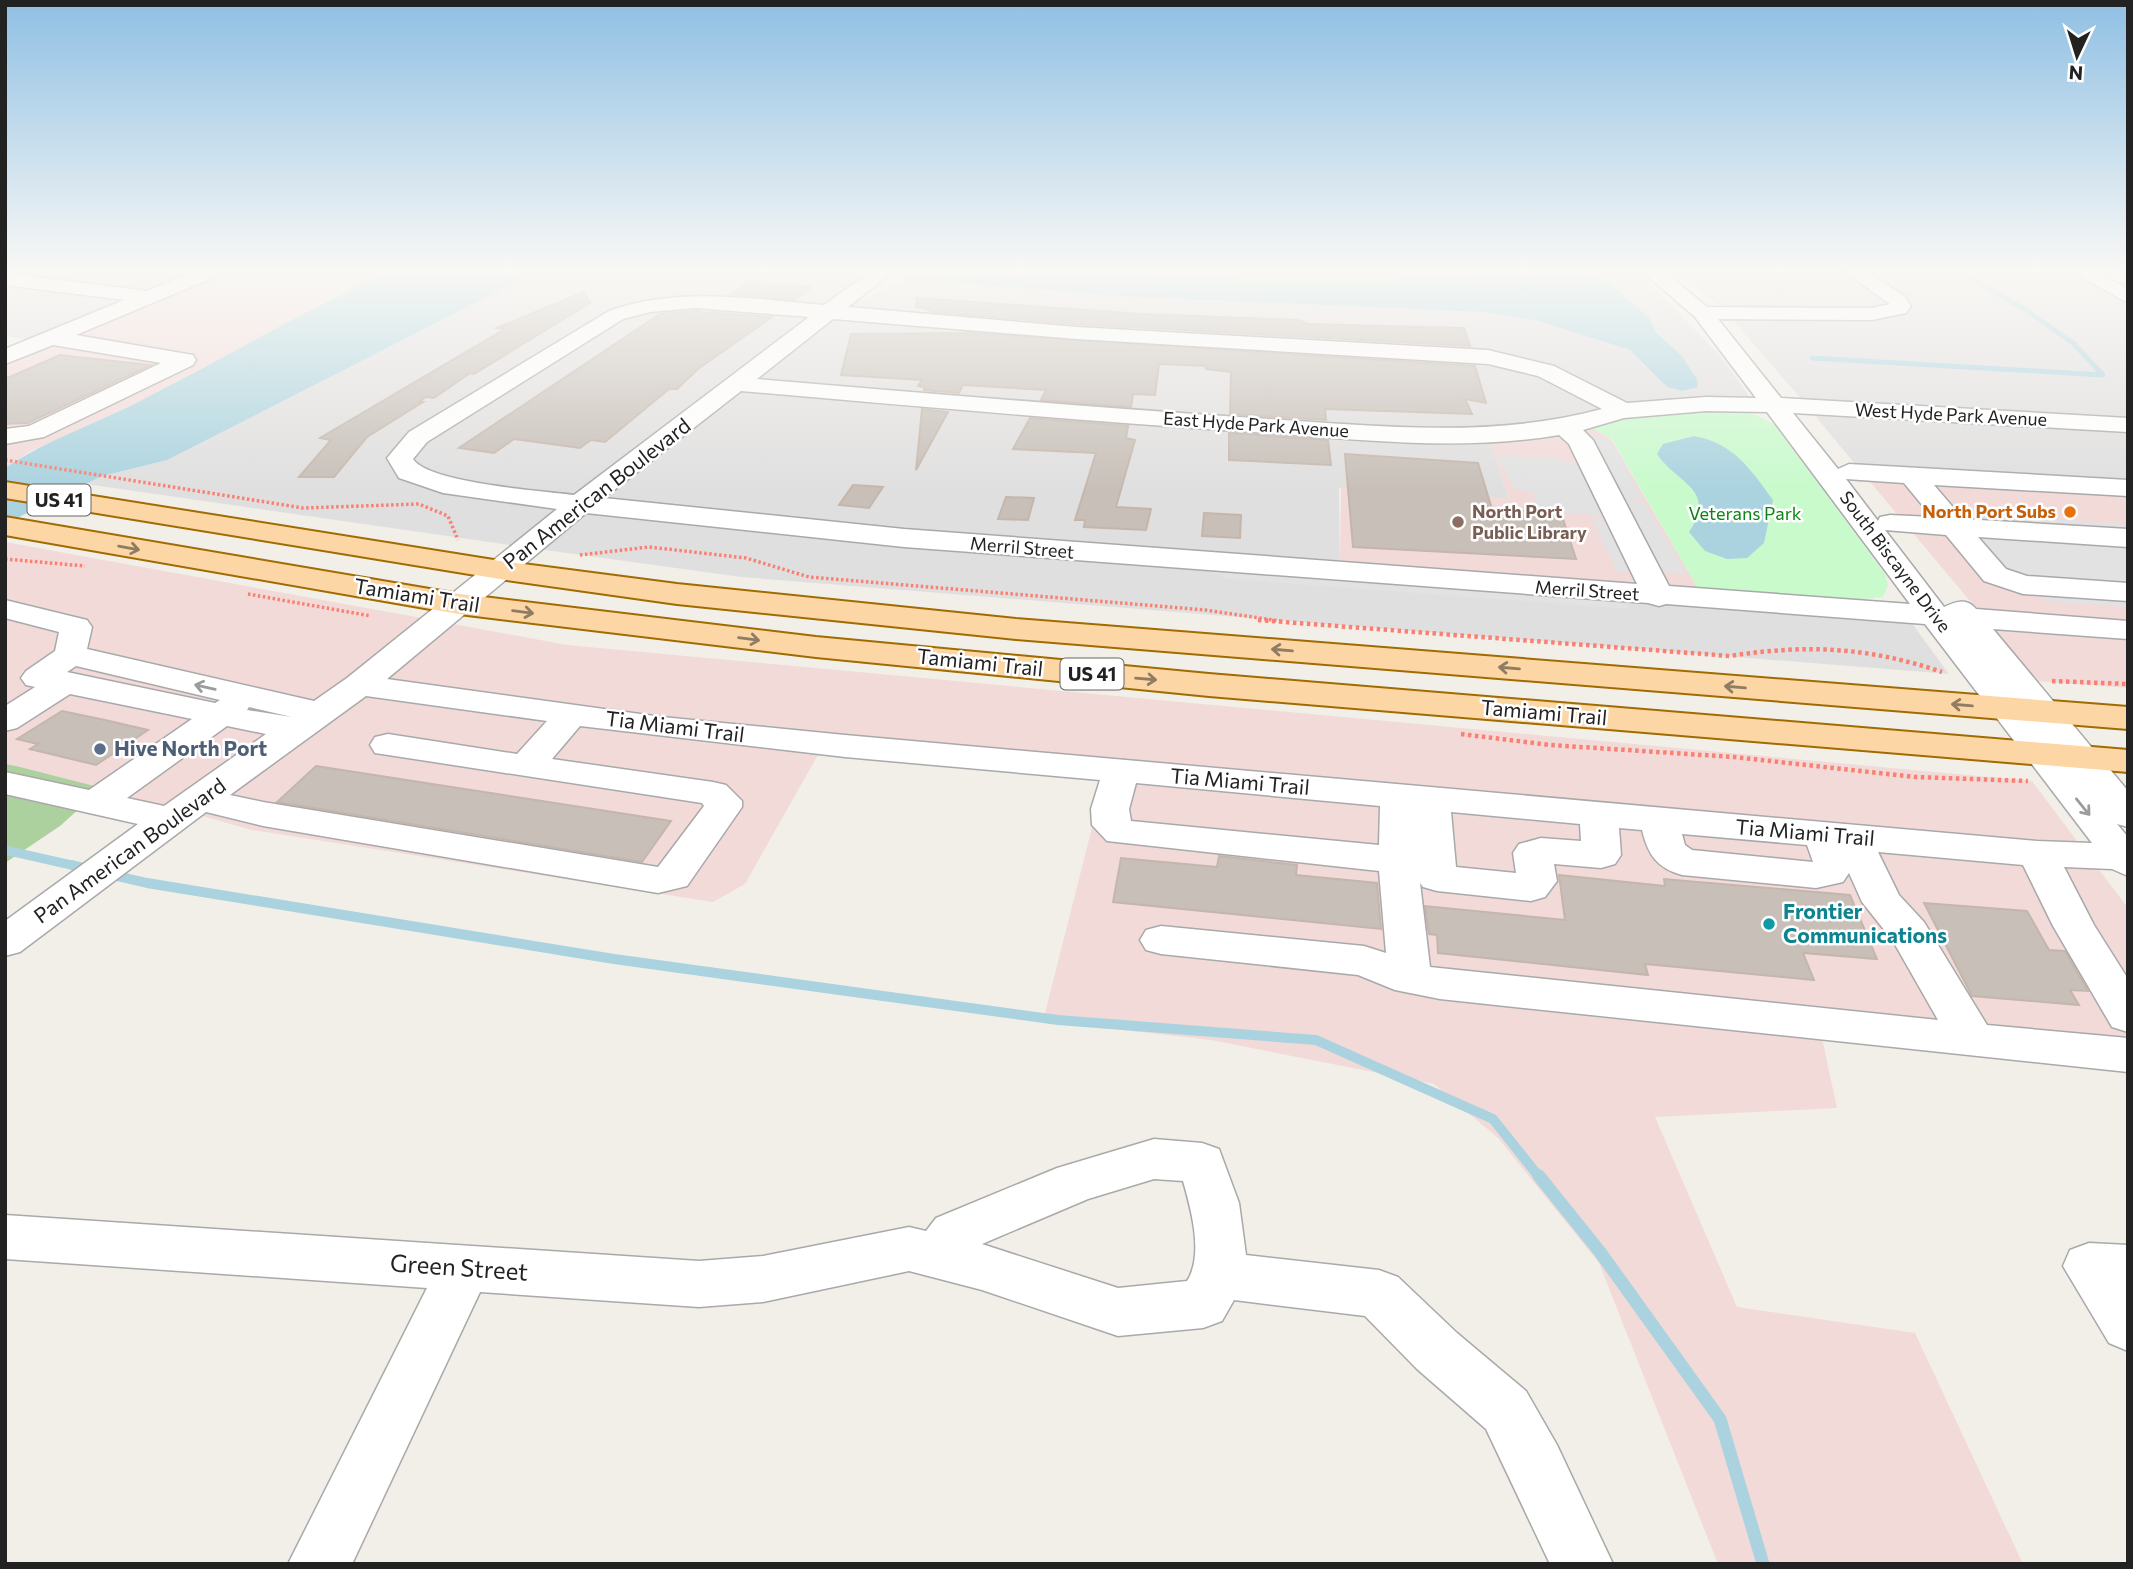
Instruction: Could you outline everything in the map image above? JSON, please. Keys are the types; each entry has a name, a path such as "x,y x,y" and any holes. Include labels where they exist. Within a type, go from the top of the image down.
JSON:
{"main road":[{"name":"Tamiami Trail","path":"5,490 114,509 510,562 677,594 1016,629 2004,708 2044,696 2128,718"},
{"name":"Tamiami Trail","path":"5,526 459,604 816,647 985,664 2128,761"}],"street":[{"path":"5,357 36,344"},
{"path":"5,374 78,344"},
{"path":"5,437 34,432 186,360 89,344"},
{"name":"Merril Street","path":"569,344 428,430 409,445 400,458 408,472 430,482 580,504 1011,548 2128,630"},
{"name":"Pan American Boulevard","path":"5,942 139,842 359,685 580,504 787,344"},
{"path":"1267,344 1488,357 1546,372 1623,411"},
{"name":"South Biscayne Drive","path":"1735,344 1785,405 2004,708 2125,860"},
{"name":"East Hyde Park Avenue","path":"736,384 1096,415 1422,436 1486,436 1564,426 1623,411 1706,404 1785,405"},
{"name":"South Biscayne Drive","path":"1785,405 1849,471 1968,619 2044,696 2080,757 2128,815"},
{"name":"West Hyde Park Avenue","path":"1785,405 2128,425"},
{"path":"1564,426 1580,440 1659,597"},
{"path":"1849,471 2128,488"},
{"path":"1911,475 1995,575 2023,584 2128,592"},
{"path":"1890,523 2128,538"},
{"path":"1980,557 2128,568"},
{"path":"5,610 76,627 58,672 5,721"},
{"path":"5,698 58,672"},
{"path":"111,691 142,673"},
{"name":"Tia Miami Trail","path":"359,685 571,715 845,746 1658,820 1667,851 1682,862 1793,873 1829,873 1834,866 1837,835 2125,860"},
{"path":"96,803 233,706"},
{"path":"526,766 571,715"},
{"path":"5,783 96,803 263,814 658,880 673,877 679,872 723,807 723,801 713,793 388,745"},
{"path":"1121,771 1110,809 1111,825 1121,832 1140,836 1400,856"},
{"path":"1415,797 1437,878 1531,888 1537,881 1533,853 1541,850 1601,855 1599,814"},
{"path":"1410,979 1400,856 1415,797"},
{"path":"1837,835 1882,902 1909,932 1973,1040"},
{"path":"2037,854 2074,926 2128,1016"},
{"path":"1161,940 1364,961 1410,979 2128,1055"},
{"path":"1154,1159 1202,1163 1212,1190 1218,1228 1218,1275 1203,1304 1118,1312 982,1267 924,1252 954,1233 1075,1183 1154,1159"},
{"name":"Green Street","path":"5,1237 699,1284 763,1279 924,1252"},
{"path":"2128,1268 2090,1266 2128,1326"},
{"path":"319,1564 465,1268"},
{"path":"1218,1275 1379,1294 1437,1351 1506,1410 1582,1564"}],"lane":[{"path":"58,672 142,673 233,706"},
{"path":"58,672 111,691 233,706 307,722"}],"path":[{"path":"5,460 303,508 419,504 447,516 459,542 487,542 491,549 510,562 649,547 746,558 809,577 1205,610 1251,619 1730,656 1782,647 1858,650 1914,662 1944,673"},
{"path":"5,559 17,561"},
{"path":"2044,696 2071,680 2128,684"}],"shaded area":[{"path":"45,344 246,344 143,400 29,452 5,468 5,361"},
{"path":"394,344 576,344 389,459 391,468 398,475 420,486 564,508 517,546 86,484 102,476 167,459"},
{"path":"579,344 777,344 577,497 451,480 419,468 411,456 418,445"},
{"path":"797,344 1248,344 1467,358 1525,368 1608,409 1545,425 1421,431 750,382"},
{"path":"1277,344 1612,344 1630,350 1667,387 1682,391 1681,355 1670,344 1709,344 1752,400 1624,406 1551,369"},
{"path":"1754,344 2128,344 2128,421 1804,402"},
{"path":"740,389 1490,441 1509,499 1339,488 1340,566 1026,543 597,500"},
{"path":"1811,411 2128,429 2128,480 1856,465"},
{"path":"1591,427 1611,439 1699,590 1340,566 1341,488 1509,499 1490,441"},
{"path":"1591,438 1610,439 1643,499 1625,500 1645,503 1686,573 1617,571 1591,518 1609,519 1608,516 1540,511 1532,492 1515,490 1497,456 1557,457 1562,461 1582,464"},
{"path":"1856,465 2128,480 2128,624 1980,613"},
{"path":"583,510 1911,622 1949,674 741,577 538,549"},
{"path":"1972,512 2128,525 2128,607 2054,602 1997,583 1933,519 1990,522"},
{"path":"5,542 427,619 172,808 5,764"},
{"path":"1197,567 1624,600 1628,609 1228,579"},
{"path":"448,623 567,645 2032,781 2080,845 2030,843 849,737 668,718 380,679"},
{"path":"1992,628 2128,637 2128,688 2036,681"},
{"path":"360,695 656,735 819,753 745,884 713,902 252,830 195,814"},
{"path":"1104,780 2097,867 2128,908 2128,1053 1819,1024 1837,1108 1655,1117 1737,1307 1915,1333 2023,1564 1718,1564 1599,1263 1498,1138 1434,1084 1211,1040 1043,1021"}],"green space":[{"name":"Veterans Park","path":"1731,409 1754,414 1775,425 1885,574 1888,585 1883,597 1852,600 1699,590 1612,439 1591,427 1625,417"},
{"path":"5,764 102,788 60,826 5,863"}],"water":[{"path":"247,344 394,344 167,460 102,476 5,524 5,468 38,448 144,399"},
{"path":"1612,344 1669,344 1681,355 1697,379 1698,387 1682,391 1667,387 1630,350"},
{"path":"1694,436 1731,451 1749,468 1773,500 1764,543 1747,558 1727,559 1705,551 1689,532 1697,517 1697,496 1657,454 1663,444"}],"building":[{"path":"479,344 523,344 474,374 470,373 434,398 426,397 419,402 423,402 367,437 334,477 299,477 331,440 320,438"},
{"path":"615,344 733,344 698,369 677,389 669,389 605,442 591,440 580,448 514,439 494,453 459,448"},
{"path":"849,344 1139,344 1475,366 1486,403 1465,399 1472,414 1325,409 1326,420 1230,414 1231,372 1206,369 1206,366 1159,364 1155,395 1133,394 1131,407 1041,400 1046,390 963,385 959,393 924,390 925,387 918,386 922,380 841,375"},
{"path":"60,355 151,365 28,423 5,424 5,379"},
{"path":"922,409 948,412 916,470"},
{"path":"1030,418 1128,426 1126,438 1135,440 1116,507 1151,509 1146,530 1084,527 1085,520 1075,520 1096,453 1013,449"},
{"path":"1229,433 1328,440 1331,465 1229,460"},
{"name":"North Port Public Library","path":"1345,454 1478,463 1492,509 1561,513 1576,559 1353,547"},
{"path":"853,485 883,487 869,508 839,505"},
{"path":"1006,497 1034,498 1028,520 998,519"},
{"path":"1204,513 1241,515 1240,538 1202,536"},
{"path":"62,711 148,730 96,765 30,749 38,744 17,739"},
{"path":"316,766 671,821 642,862 277,802"},
{"path":"1219,856 1297,865 1296,875 1377,883 1381,929 1113,902 1121,858 1217,867"},
{"path":"1559,875 1665,886 1664,879 1850,895 1877,959 1803,953 1814,980 1645,964 1648,975 1438,953 1437,935 1429,934 1425,906 1565,920"},
{"path":"1924,903 2027,911 2049,950 2065,951 2088,991 2070,990 2079,1005 1972,996"}],"waterway":[{"path":"1812,358 2103,375 2074,344"},
{"path":"5,850 80,867"},
{"path":"72,865 80,867"},
{"path":"80,867 88,869"},
{"path":"108,874 147,883 614,959 1058,1020 1316,1040 1493,1119 1540,1178"},
{"path":"1539,1176 1600,1252 1720,1419 1763,1564"}],"place":[{"name":"North Port Subs","path":"2070,512"},
{"name":"North Port Public Library","path":"1458,522"},
{"name":"Hive North Port","path":"100,749"},
{"name":"Frontier Communications","path":"1769,924"}]}
